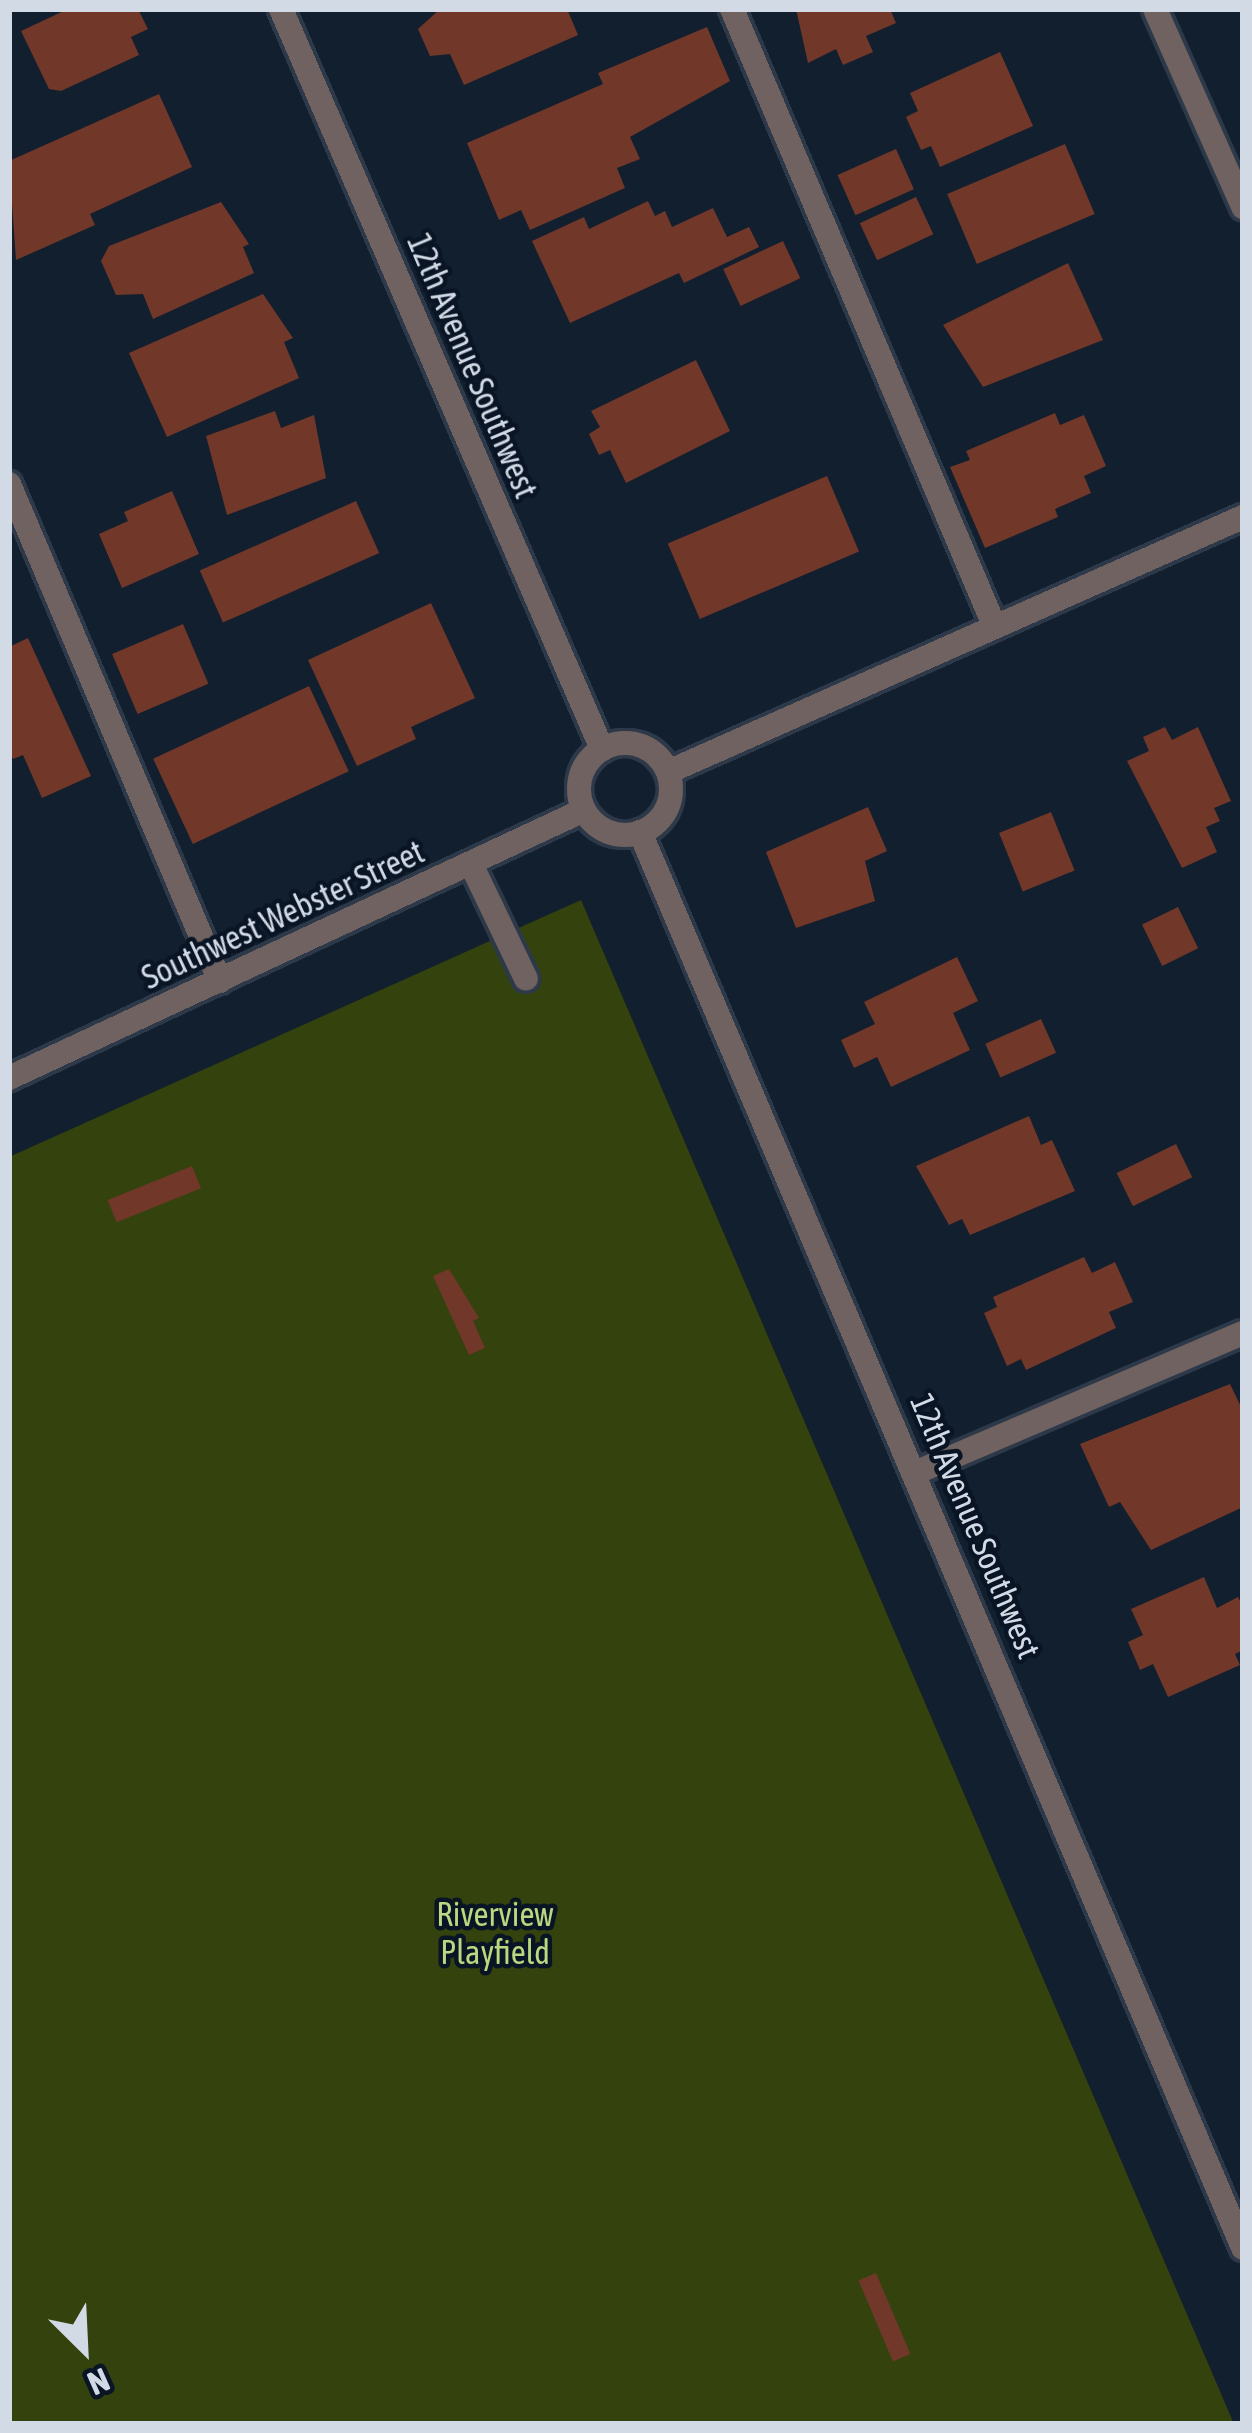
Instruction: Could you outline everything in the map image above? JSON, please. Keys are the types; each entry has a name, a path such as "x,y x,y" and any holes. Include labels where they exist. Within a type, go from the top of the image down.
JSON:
{"street":[{"name":"12th Avenue Southwest","path":"281,9 602,749"},
{"path":"732,9 994,625"},
{"path":"1155,9 1243,207"},
{"path":"9,484 220,981"},
{"path":"668,772 1243,517"},
{"path":"642,746 668,772 668,808 640,832 601,829 584,810 581,775 602,749 642,746"},
{"name":"Southwest Webster Street","path":"9,1078 584,810"},
{"name":"12th Avenue Southwest","path":"640,832 917,1472 1243,2248"},
{"path":"471,864 526,979"},
{"path":"917,1472 1243,1333"}],"green space":[{"name":"Riverview Playfield","path":"581,900 1234,2424 9,2424 9,1157"}],"building":[{"path":"68,9 138,9 148,29 131,37 139,55 61,91 49,89 21,31"},
{"path":"440,9 567,9 578,35 464,85 450,54 430,56 418,29"},
{"path":"796,9 890,9 896,23 866,36 873,52 843,65 836,49 808,63"},
{"path":"707,27 730,81 630,137 640,159 617,168 625,188 530,230 521,210 499,220 467,143 603,84 598,73"},
{"path":"1000,52 1033,126 940,167 931,146 921,150 906,117 918,111 910,93"},
{"path":"159,94 192,167 90,214 95,225 16,260 9,161"},
{"path":"1065,144 1095,214 977,264 947,194"},
{"path":"896,149 914,189 855,215 838,175"},
{"path":"916,197 933,234 877,260 860,223"},
{"path":"648,201 655,216 665,211 672,227 713,208 727,237 749,227 759,247 684,283 679,273 570,323 532,241 584,217 589,229"},
{"path":"221,202 249,244 243,247 254,273 153,319 143,294 116,295 101,261 109,246"},
{"path":"783,241 800,278 741,306 723,269"},
{"path":"1068,263 1103,340 983,387 943,325"},
{"path":"263,294 293,338 284,342 299,378 167,437 129,353"},
{"path":"696,360 730,431 626,483 610,450 599,455 589,434 600,427 591,411"},
{"path":"275,411 281,428 314,415 326,478 227,515 206,436"},
{"path":"1055,413 1060,425 1084,415 1106,466 1084,476 1091,493 1055,509 1058,517 985,548 950,467 970,460 966,451"},
{"path":"827,476 859,551 700,619 668,544"},
{"path":"172,491 199,554 122,588 99,534 128,521 124,512"},
{"path":"356,501 379,553 223,623 200,571"},
{"path":"431,603 475,698 411,727 416,739 357,766 308,660"},
{"path":"183,624 208,684 138,714 112,654"},
{"path":"28,638 91,776 42,798 23,755 13,759 9,751 9,647"},
{"path":"309,686 349,771 193,844 153,759"},
{"path":"1165,727 1172,740 1198,727 1231,801 1214,808 1220,821 1206,827 1217,852 1182,868 1127,761 1149,751 1143,737"},
{"path":"868,807 887,851 865,861 875,901 796,928 766,852"},
{"path":"1051,812 1075,870 1023,891 999,833"},
{"path":"1178,907 1198,948 1162,966 1142,925"},
{"path":"957,957 978,1001 953,1013 970,1050 891,1087 877,1057 854,1068 841,1040 875,1024 864,1002"},
{"path":"1041,1019 1056,1053 1000,1078 985,1044"},
{"path":"1029,1116 1041,1145 1052,1140 1075,1191 970,1235 962,1219 949,1225 916,1166"},
{"path":"1176,1144 1192,1177 1133,1206 1117,1173"},
{"path":"192,1166 201,1188 117,1222 108,1200"},
{"path":"1084,1257 1092,1273 1115,1262 1133,1302 1109,1312 1116,1328 1026,1370 1021,1359 1007,1366 984,1313 997,1307 993,1297"},
{"path":"449,1269 479,1318 473,1321 485,1348 469,1355 433,1276"},
{"path":"1230,1384 1243,1411 1243,1507 1151,1550 1120,1502 1109,1507 1080,1444"},
{"path":"1204,1577 1217,1608 1238,1597 1243,1607 1243,1650 1235,1654 1240,1665 1168,1697 1153,1664 1140,1670 1128,1642 1143,1635 1131,1609"},
{"path":"876,2273 910,2354 893,2361 859,2280"}]}
